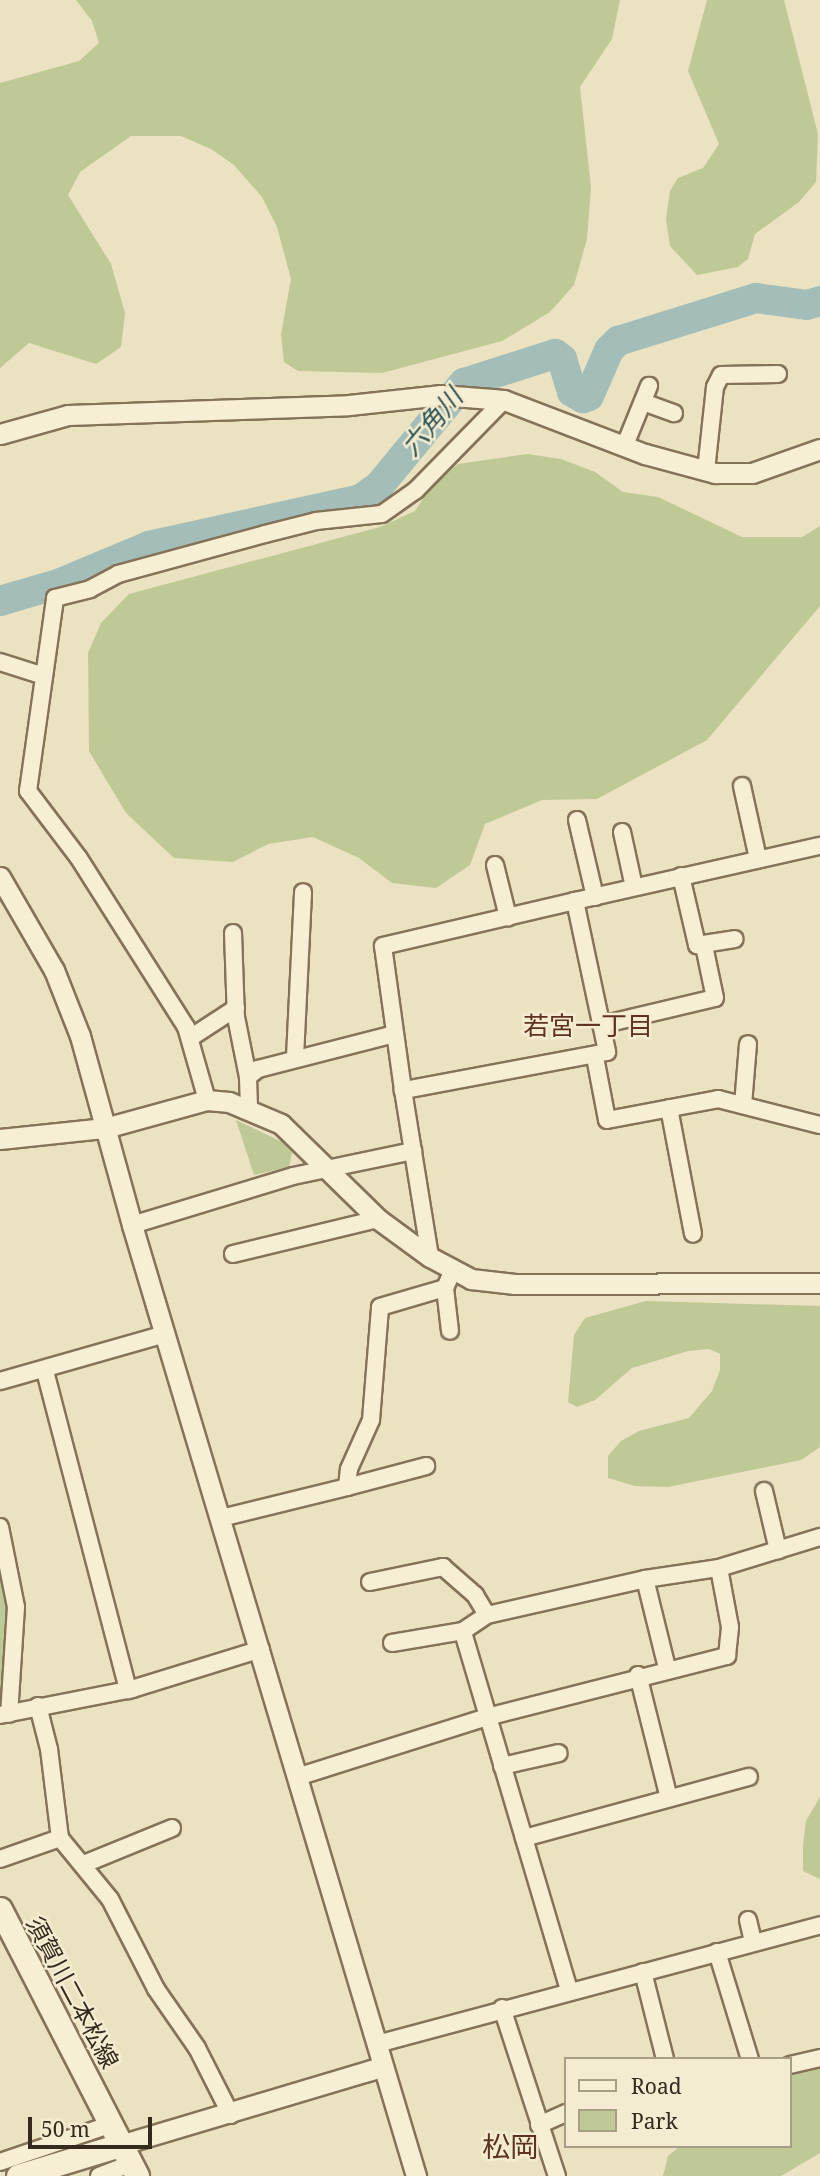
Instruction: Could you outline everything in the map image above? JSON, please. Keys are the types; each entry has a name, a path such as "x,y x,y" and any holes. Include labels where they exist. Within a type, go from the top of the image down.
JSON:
{"main road":[{"name":"須賀川二本松線","path":"0,1909 126,2152"},
{"path":"18,2176 126,2152"}],"street":[{"path":"706,471 715,387 721,375 778,374"},
{"path":"625,445 646,394 674,413"},
{"path":"0,434 68,415 349,405 422,395 504,400 625,445 706,471 752,473 820,449"},
{"path":"207,1100 190,1038 78,857 28,791 55,598 90,589 118,574 254,537 316,521 382,513 416,490 504,400"},
{"path":"0,663 44,676"},
{"path":"742,786 758,859"},
{"path":"577,820 595,897"},
{"path":"622,832 634,887"},
{"path":"430,1257 394,1034 383,946 820,846"},
{"path":"495,865 508,917"},
{"path":"681,876 697,945 735,939"},
{"path":"0,877 63,991 261,1649 415,2176"},
{"path":"295,1057 303,892"},
{"path":"403,1090 595,1057 607,1052 575,901"},
{"path":"233,933 236,1007 248,1077 249,1107"},
{"path":"601,1025 715,998 704,946"},
{"path":"190,1038 236,1007"},
{"path":"248,1077 295,1057 394,1034"},
{"path":"743,1105 748,1044"},
{"path":"595,1057 607,1120 710,1099 820,1125"},
{"path":"0,1139 105,1128 207,1100 249,1107 281,1124 378,1219 430,1257 449,1279 450,1331"},
{"path":"669,1108 693,1234"},
{"path":"132,1225 326,1168 413,1151"},
{"path":"233,1254 378,1219"},
{"path":"347,1487 349,1469 371,1420 380,1307 449,1279 491,1284 820,1283"},
{"path":"0,1381 46,1371 165,1334"},
{"path":"46,1371 128,1690"},
{"path":"221,1518 426,1466"},
{"path":"764,1491 778,1550"},
{"path":"0,1527 16,1607 4,1715 38,1706 128,1690 261,1649"},
{"path":"391,1643 463,1631 486,1615 645,1579 719,1568 820,1537"},
{"path":"370,1582 443,1567 475,1595 486,1615"},
{"path":"297,1777 487,1717 638,1675 727,1656 730,1627 719,1568"},
{"path":"645,1579 667,1668"},
{"path":"463,1631 569,1990"},
{"path":"638,1675 669,1798"},
{"path":"38,1706 49,1749 61,1838 122,1919 156,1989 197,2048 231,2115"},
{"path":"502,1766 559,1753"},
{"path":"524,1838 749,1777"},
{"path":"83,1864 173,1828"},
{"path":"0,1859 61,1838"},
{"path":"748,1920 753,1942"},
{"path":"377,2044 569,1990 820,1925"},
{"path":"717,1952 749,2057"},
{"path":"643,1972 664,2057"},
{"path":"502,2008 556,2176"},
{"path":"792,2064 820,2057"},
{"path":"0,2162 126,2152 231,2115 383,2067"},
{"path":"539,2125 564,2114"},
{"path":"99,2176 126,2152"}],"green space":[{"path":"76,0 620,0 612,39 580,87 591,187 587,239 574,285 550,312 502,341 382,373 298,371 284,362 281,334 291,279 277,227 262,197 234,165 211,149 181,136 131,136 80,172 68,195 111,264 125,313 121,347 96,364 29,343 0,368 0,83 79,61 99,43 92,21"},
{"path":"707,0 784,0 818,134 816,182 799,202 755,234 748,259 738,267 697,275 670,246 666,219 670,191 678,178 703,168 719,144 688,71"},
{"path":"527,454 561,459 595,472 623,492 658,497 742,537 802,537 820,526 820,606 707,740 597,799 542,800 485,824 470,865 436,888 392,883 359,858 313,837 268,844 233,862 174,858 126,813 89,751 88,653 101,623 129,594 380,527 415,511 434,482 458,464"},
{"path":"236,1120 282,1142 292,1153 289,1167 254,1175"},
{"path":"646,1301 820,1306 820,1447 801,1460 668,1487 635,1486 608,1478 608,1456 621,1441 639,1431 689,1418 712,1391 720,1370 720,1354 709,1349 688,1351 632,1368 595,1400 577,1407 568,1402 574,1335 585,1318"},
{"path":"0,1527 10,1573 14,1671 0,1715"},
{"path":"820,1797 820,1879 803,1871 803,1846 806,1821"},
{"path":"820,2062 820,2153 781,2176 663,2176 668,2156 678,2148 792,2148 792,2068"}],"waterway":[{"name":"六角川","path":"0,601 58,584 149,546 361,499 379,486 464,383 555,354 562,359 572,392 583,398 589,396 609,350 618,341 756,298 807,305 820,301"}],"district":[{"name":"若宮一丁目","path":"588,1026"},
{"name":"松岡","path":"510,2146"}]}
